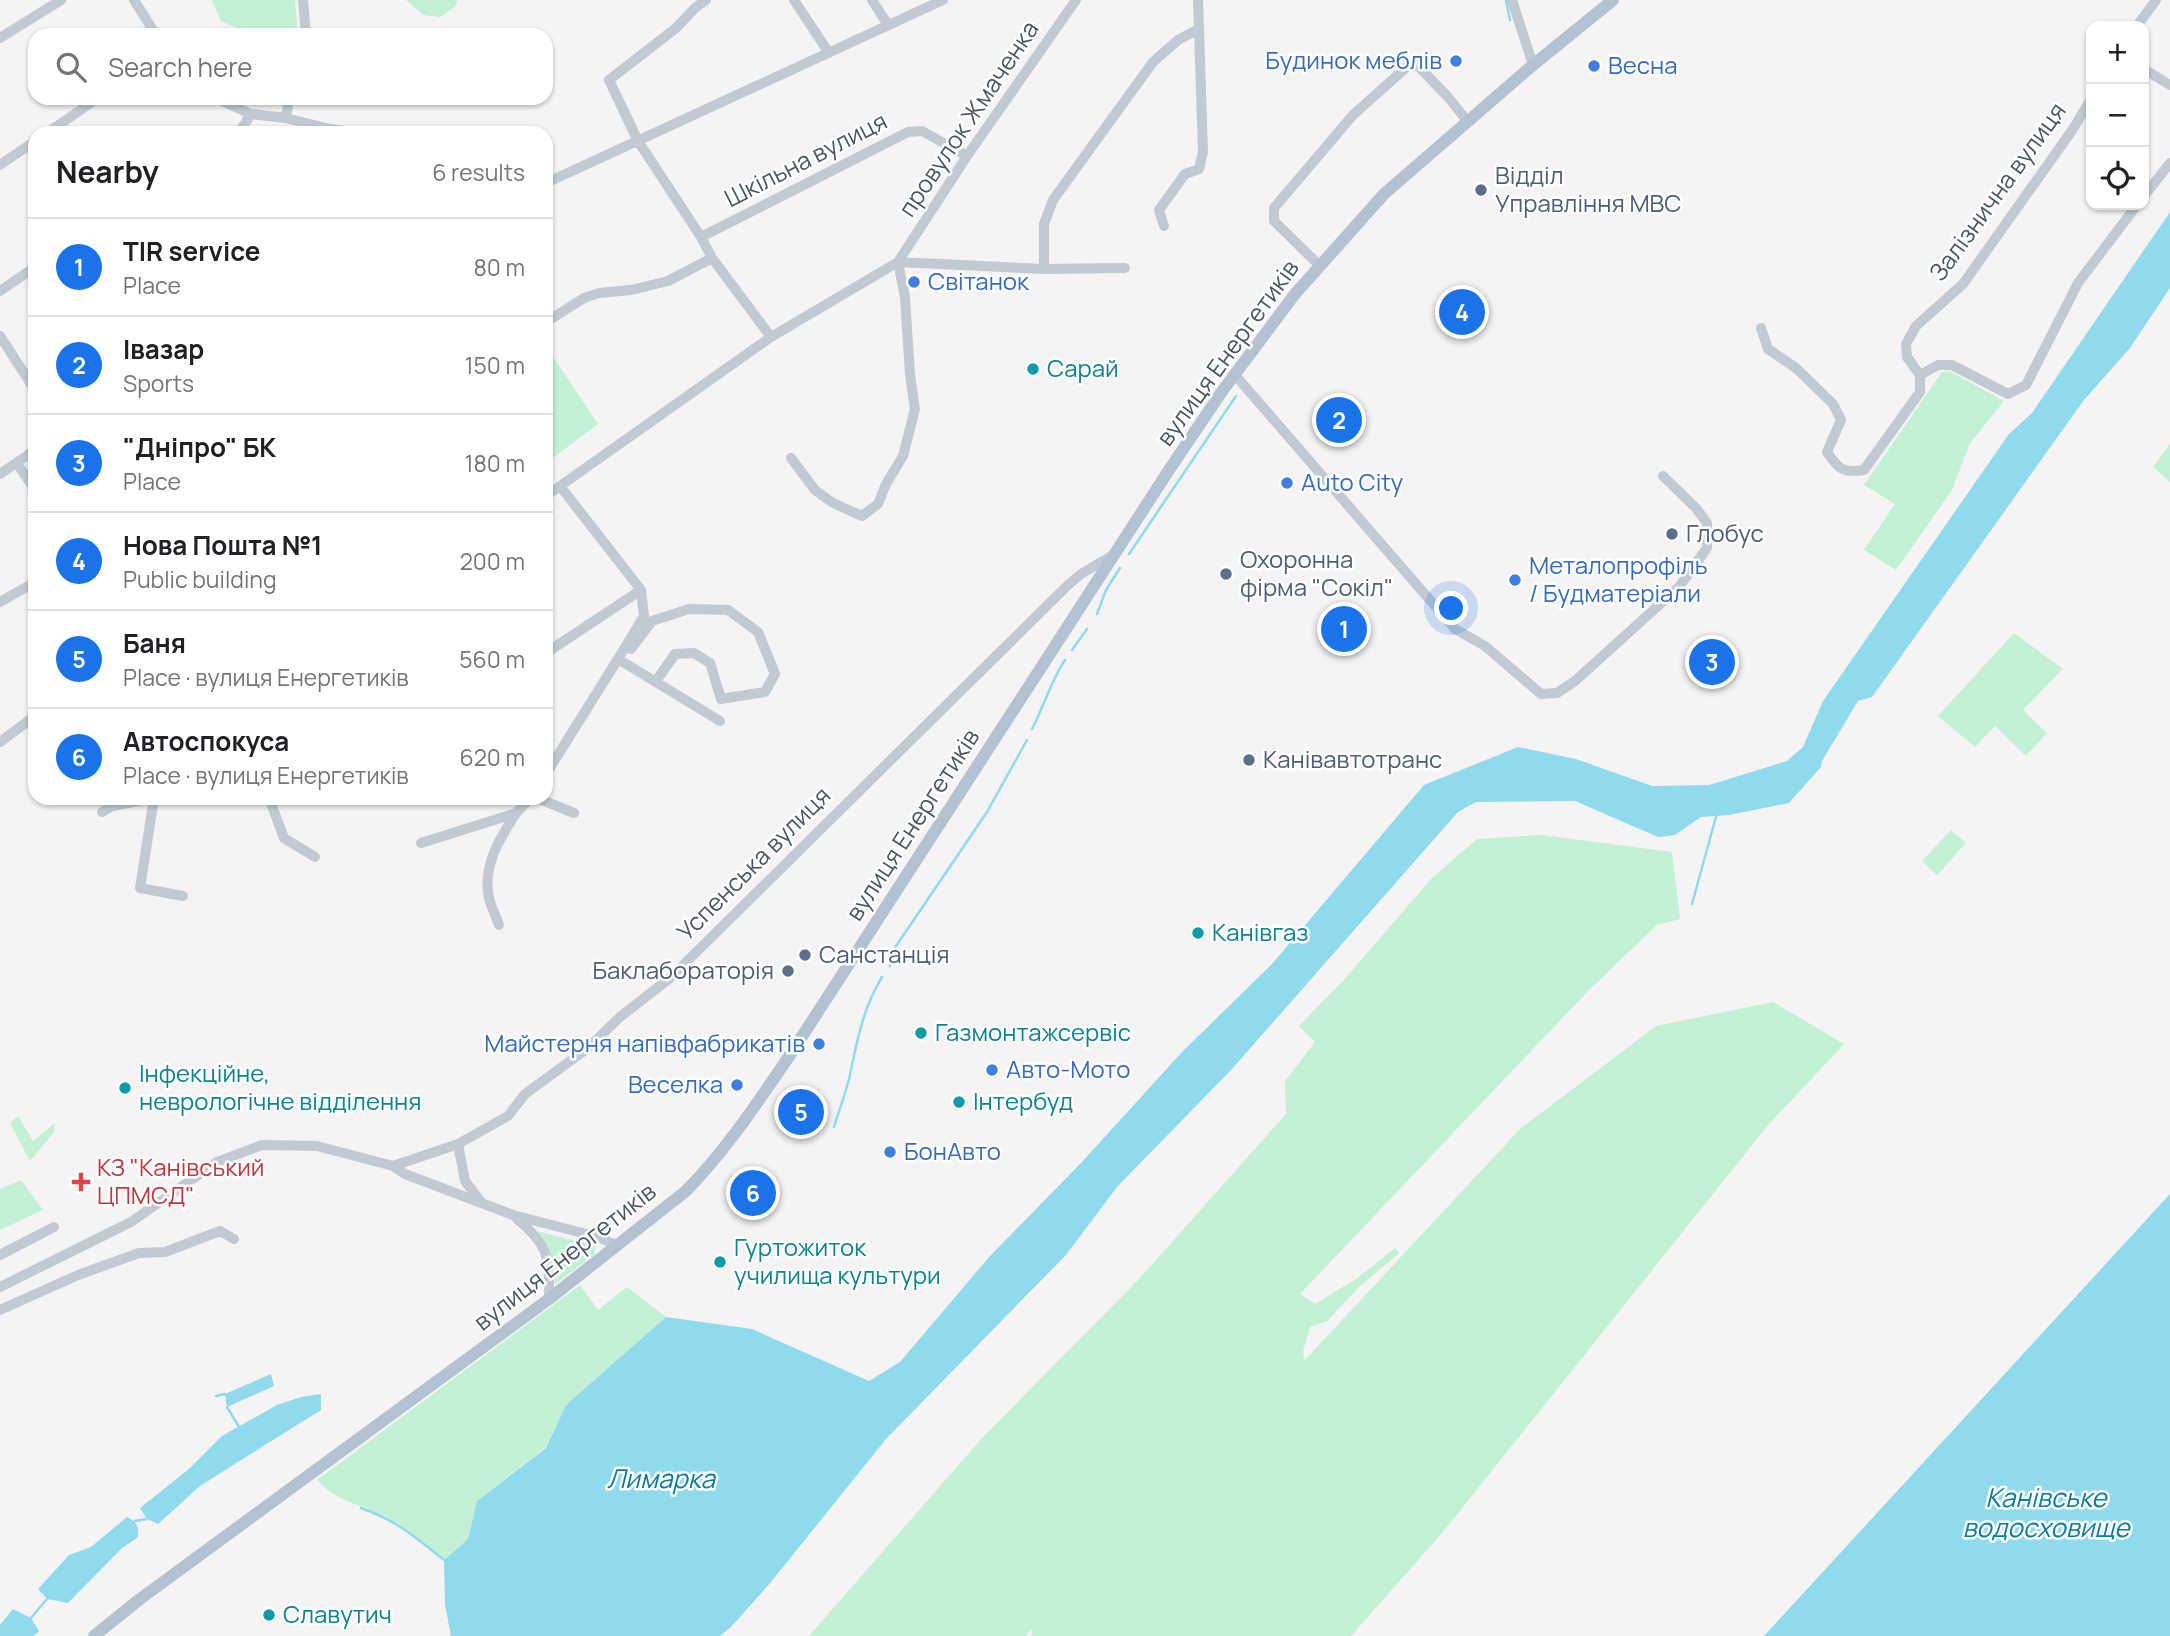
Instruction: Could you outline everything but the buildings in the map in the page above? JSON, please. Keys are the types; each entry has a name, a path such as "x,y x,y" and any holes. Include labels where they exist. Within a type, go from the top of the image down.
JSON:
{"main road":[{"name":"вулиця Енергетиків","path":"94,1636 140,1599 549,1299 685,1191 705,1171 790,1055 1169,470 1295,294 1384,194 1533,65 1613,0"}],"street":[{"path":"0,38 61,0"},
{"path":"134,0 152,28"},
{"path":"303,0 305,28"},
{"path":"706,0 676,29 609,80 638,141 712,258 771,337"},
{"path":"794,0 829,53"},
{"path":"872,0 888,26"},
{"path":"553,180 943,0"},
{"name":"провулок Жмаченка","path":"898,262 967,156 1076,0"},
{"path":"1164,226 1159,210 1185,174 1199,169 1203,152 1198,0"},
{"path":"2141,21 2156,0"},
{"path":"1514,1 1533,65"},
{"path":"1044,269 1044,224 1053,200 1153,62 1178,40 1199,29"},
{"path":"1319,265 1274,221 1274,208 1353,115 1409,65 1417,65 1468,122"},
{"path":"2149,72 2170,85"},
{"path":"57,126 88,105"},
{"path":"231,105 251,114 286,118 318,126"},
{"path":"286,118 288,105"},
{"name":"Залізнична вулиця","path":"1920,375 1907,357 1906,344 1916,326 1963,284 2086,107"},
{"path":"243,126 251,114"},
{"name":"Шкільна вулиця","path":"701,237 908,132 922,131 967,156"},
{"path":"0,165 28,146"},
{"path":"2149,190 2170,163"},
{"path":"1761,328 1768,349 1796,369 1833,404 1841,420 1827,452 1836,466 1847,472 1864,470 1920,392 1920,375 1938,365 1952,365 2008,394 2026,385 2078,283 2133,210"},
{"path":"553,318 584,298 668,281 712,258"},
{"path":"791,458 815,490 833,503 862,516 878,504 886,484 903,456 915,409 905,297 898,262"},
{"path":"553,491 771,337 898,262 1044,269 1125,268"},
{"path":"0,291 28,272"},
{"path":"0,336 28,371"},
{"path":"1236,374 1455,629 1485,646 1541,694 1557,693 1575,681 1679,587 1707,548 1707,523 1696,508 1663,476"},
{"path":"0,474 28,455"},
{"path":"17,463 28,480"},
{"path":"553,763 644,616 641,590 560,486"},
{"name":"Успенська вулиця","path":"393,1166 458,1144 508,1116 525,1094 588,1048 620,1017 670,978 1068,585 1113,555"},
{"path":"0,602 28,586"},
{"path":"553,648 641,590"},
{"path":"631,649 652,621 690,609 728,610 758,632 775,674 765,692 697,706"},
{"path":"656,681 676,654 694,653 710,663 721,699"},
{"path":"618,659 719,721"},
{"path":"0,742 28,721"},
{"path":"553,804 574,813"},
{"path":"102,812 117,805"},
{"path":"153,805 140,888 183,896"},
{"path":"272,805 285,838 315,857"},
{"path":"499,925 488,896 488,867 500,838 523,805"},
{"path":"421,843 516,813"},
{"path":"458,1144 465,1181 481,1202"},
{"path":"0,1287 131,1222 217,1162 262,1145 317,1146 393,1166 405,1174 513,1216 598,1237 616,1245"},
{"path":"513,1216 535,1234 549,1262 549,1299"},
{"path":"0,1255 54,1227"},
{"path":"0,1310 78,1275 139,1253 165,1252 220,1231 234,1239"}],"green space":[{"path":"212,0 295,0 297,28 237,28 221,21"},
{"path":"406,0 458,0 455,7 440,17 423,15"},
{"path":"553,356 598,424 553,458"},
{"path":"1949,371 2004,401 1970,443 1952,490 1896,570 1864,550 1895,504 1864,485 1942,372"},
{"path":"2170,444 2170,482 2153,467"},
{"path":"2014,633 2063,669 2023,710 2047,733 2026,756 1995,726 1975,747 1938,716"},
{"path":"1951,830 1966,843 1937,875 1922,861"},
{"path":"1542,835 1672,852 1680,919 1657,925 1589,990 1300,1294 1315,1304 1356,1279 1395,1248 1399,1253 1359,1287 1327,1321 1310,1327 1303,1352 1304,1361 1520,1129 1656,1026 1773,1002 1844,1044 1769,1124 1443,1532 1351,1636 1031,1636 1031,1629 1026,1636 809,1636 983,1437 1141,1277 1286,1114 1285,1081 1315,1042 1299,1026 1342,982 1432,878 1477,839"},
{"path":"18,1116 33,1141 55,1123 54,1132 30,1161 10,1123"},
{"path":"21,1180 43,1210 0,1230 0,1189"},
{"path":"537,1231 596,1246 594,1255 555,1284 548,1246"},
{"path":"580,1285 598,1310 627,1287 666,1317 566,1405 546,1447 477,1501 468,1539 444,1560 396,1522 333,1494 317,1480"}],"water":[{"name":"Лимарка","path":"2170,212 2170,288 2130,348 2084,400 1872,697 1858,701 1821,767 1789,803 1729,815 1701,817 1675,835 1658,837 1575,801 1476,802 1458,812 1232,1069 1117,1187 1066,1255 886,1439 771,1582 731,1627 720,1636 451,1636 445,1605 444,1560 468,1539 477,1501 546,1448 566,1405 666,1317 752,1329 869,1381 900,1362 990,1256 1081,1163 1182,1052 1272,964 1424,785 1518,747 1576,759 1652,786 1709,785 1787,761 1803,747 1823,701 2009,434 2032,413"},
{"name":"Канівське водосховище","path":"2170,1194 2170,1636 1764,1636"},
{"path":"271,1374 274,1386 227,1407 225,1394"},
{"path":"321,1394 321,1410 200,1486 158,1524 147,1519 140,1508 189,1469 222,1436 277,1405"},
{"path":"127,1517 137,1525 138,1537 121,1549 68,1603 47,1599 38,1589 69,1555 91,1547"},
{"path":"13,1609 31,1618 39,1631 34,1636 0,1636 0,1625"}],"waterway":[{"path":"1506,0 1510,20"},
{"path":"1129,554 1236,396"},
{"path":"1097,614 1106,590 1120,568"},
{"path":"1072,650 1087,629"},
{"path":"1032,729 1065,660"},
{"path":"890,966 892,952 987,812 1027,740"},
{"path":"1692,904 1717,813"},
{"path":"834,1127 865,1013 882,977"},
{"path":"216,1396 225,1394"},
{"path":"227,1407 239,1427"},
{"path":"361,1508 396,1524 444,1560"},
{"path":"135,1521 147,1519"},
{"path":"31,1618 47,1599"}],"place":[{"name":"Будинок меблів","path":"1456,61"},
{"name":"Весна","path":"1594,66"},
{"name":"Відділ Управління МВС","path":"1481,190"},
{"name":"Світанок","path":"914,282"},
{"name":"Нова Пошта №1","path":"1462,312"},
{"name":"Сарай","path":"1033,369"},
{"name":"Івазар","path":"1339,420"},
{"name":"Auto City","path":"1287,483"},
{"name":"Глобус","path":"1672,534"},
{"name":"Охоронна фірма \"Сокіл\"","path":"1226,574"},
{"name":"Металопрофіль / Будматеріали","path":"1515,580"},
{"name":"TIR service","path":"1344,629"},
{"name":"\"Дніпро\" БК","path":"1712,662"},
{"name":"Канівавтотранс","path":"1249,760"},
{"name":"Канівгаз","path":"1198,933"},
{"name":"Санстанція","path":"805,955"},
{"name":"Баклабораторія","path":"788,971"},
{"name":"Газмонтажсервіс","path":"921,1033"},
{"name":"Майстерня напівфабрикатів","path":"819,1044"},
{"name":"Авто-Мото","path":"992,1070"},
{"name":"Веселка","path":"737,1085"},
{"name":"Інфекційне, неврологічне відділення","path":"125,1088"},
{"name":"Інтербуд","path":"959,1102"},
{"name":"Баня","path":"801,1112"},
{"name":"БонАвто","path":"890,1152"},
{"name":"КЗ \"Канівський ЦПМСД\"","path":"81,1182"},
{"name":"Автоспокуса","path":"753,1193"},
{"name":"Гуртожиток училища культури","path":"720,1262"},
{"name":"Славутич","path":"269,1615"}]}
